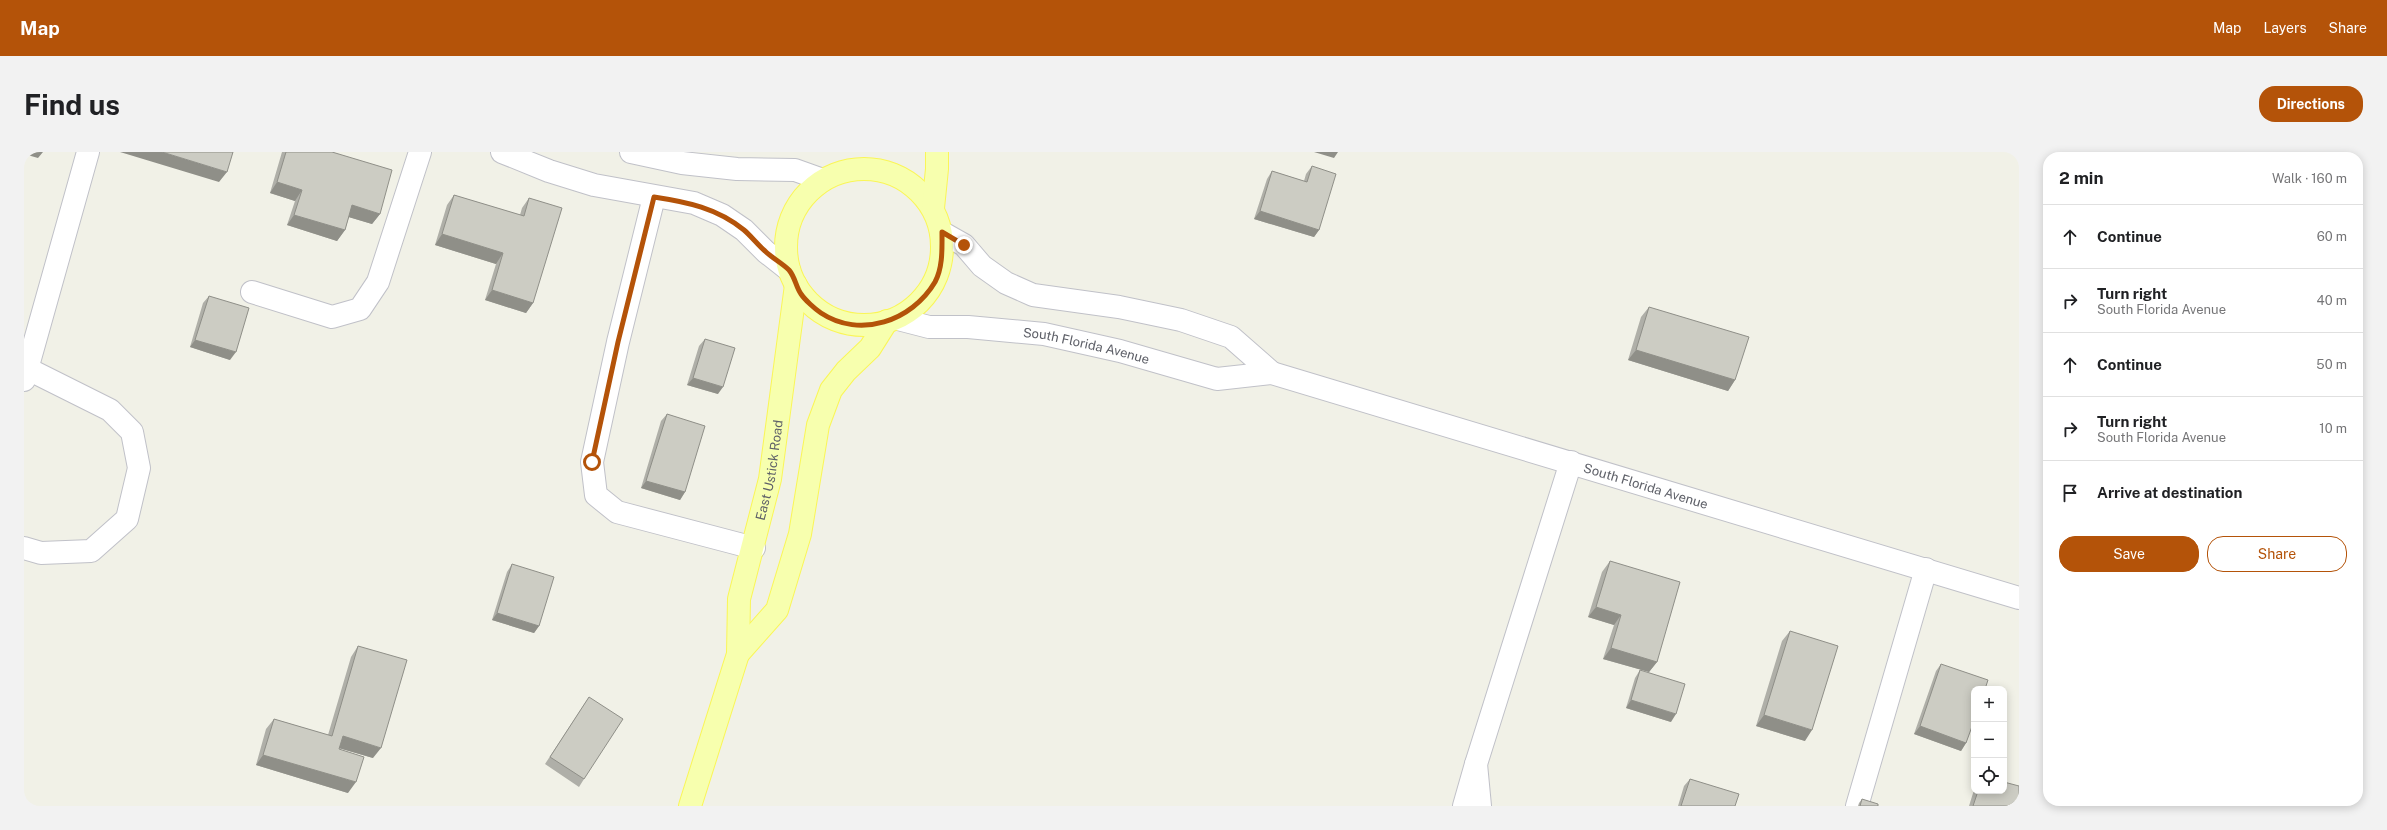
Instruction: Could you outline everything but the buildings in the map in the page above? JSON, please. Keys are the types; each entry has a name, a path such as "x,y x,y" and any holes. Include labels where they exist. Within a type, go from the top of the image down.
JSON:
{"main road":[{"path":"830,177 847,170 872,169 896,175 917,188 933,208 942,232 942,257 935,281 920,303 892,320 872,326 845,324 821,313 801,294 793,277 786,244 792,218 804,196 830,177 852,152"},
{"path":"933,208 937,169 937,152"},
{"name":"East Ustick Road","path":"690,806 738,654 740,599 754,548 770,479 793,277"},
{"name":"East Ustick Road","path":"738,654 777,610 800,534 818,425 831,390 846,371 870,348 892,320"}],"street":[{"path":"24,548 41,553 92,551 127,519 139,468 132,432 110,410 26,374 88,152"},
{"path":"252,292 332,317 360,309 378,282 420,152"},
{"path":"502,152 549,171 586,183 654,197 694,203 722,215 744,230 793,277"},
{"path":"631,152 682,163 737,168 795,170 830,177"},
{"path":"654,197 618,342 592,462 596,495 617,512 754,548"},
{"name":"South Florida Avenue","path":"942,232 964,245 982,266 1006,283 1033,295 1119,307 1181,320 1231,337 1272,373"},
{"name":"South Florida Avenue","path":"892,320 929,327 968,327 1044,334 1120,351 1217,379 1272,373 2019,598"},
{"path":"1464,806 1571,462"},
{"path":"1857,806 1926,569"},
{"path":"1476,764 1480,806"}],"route":[{"path":"592,462 618,342 654,197 694,203 722,215 744,230 766,252 789,270 801,294 821,313 845,324 872,326 898,318 920,303 935,281 942,257 942,232 964,245"}]}
